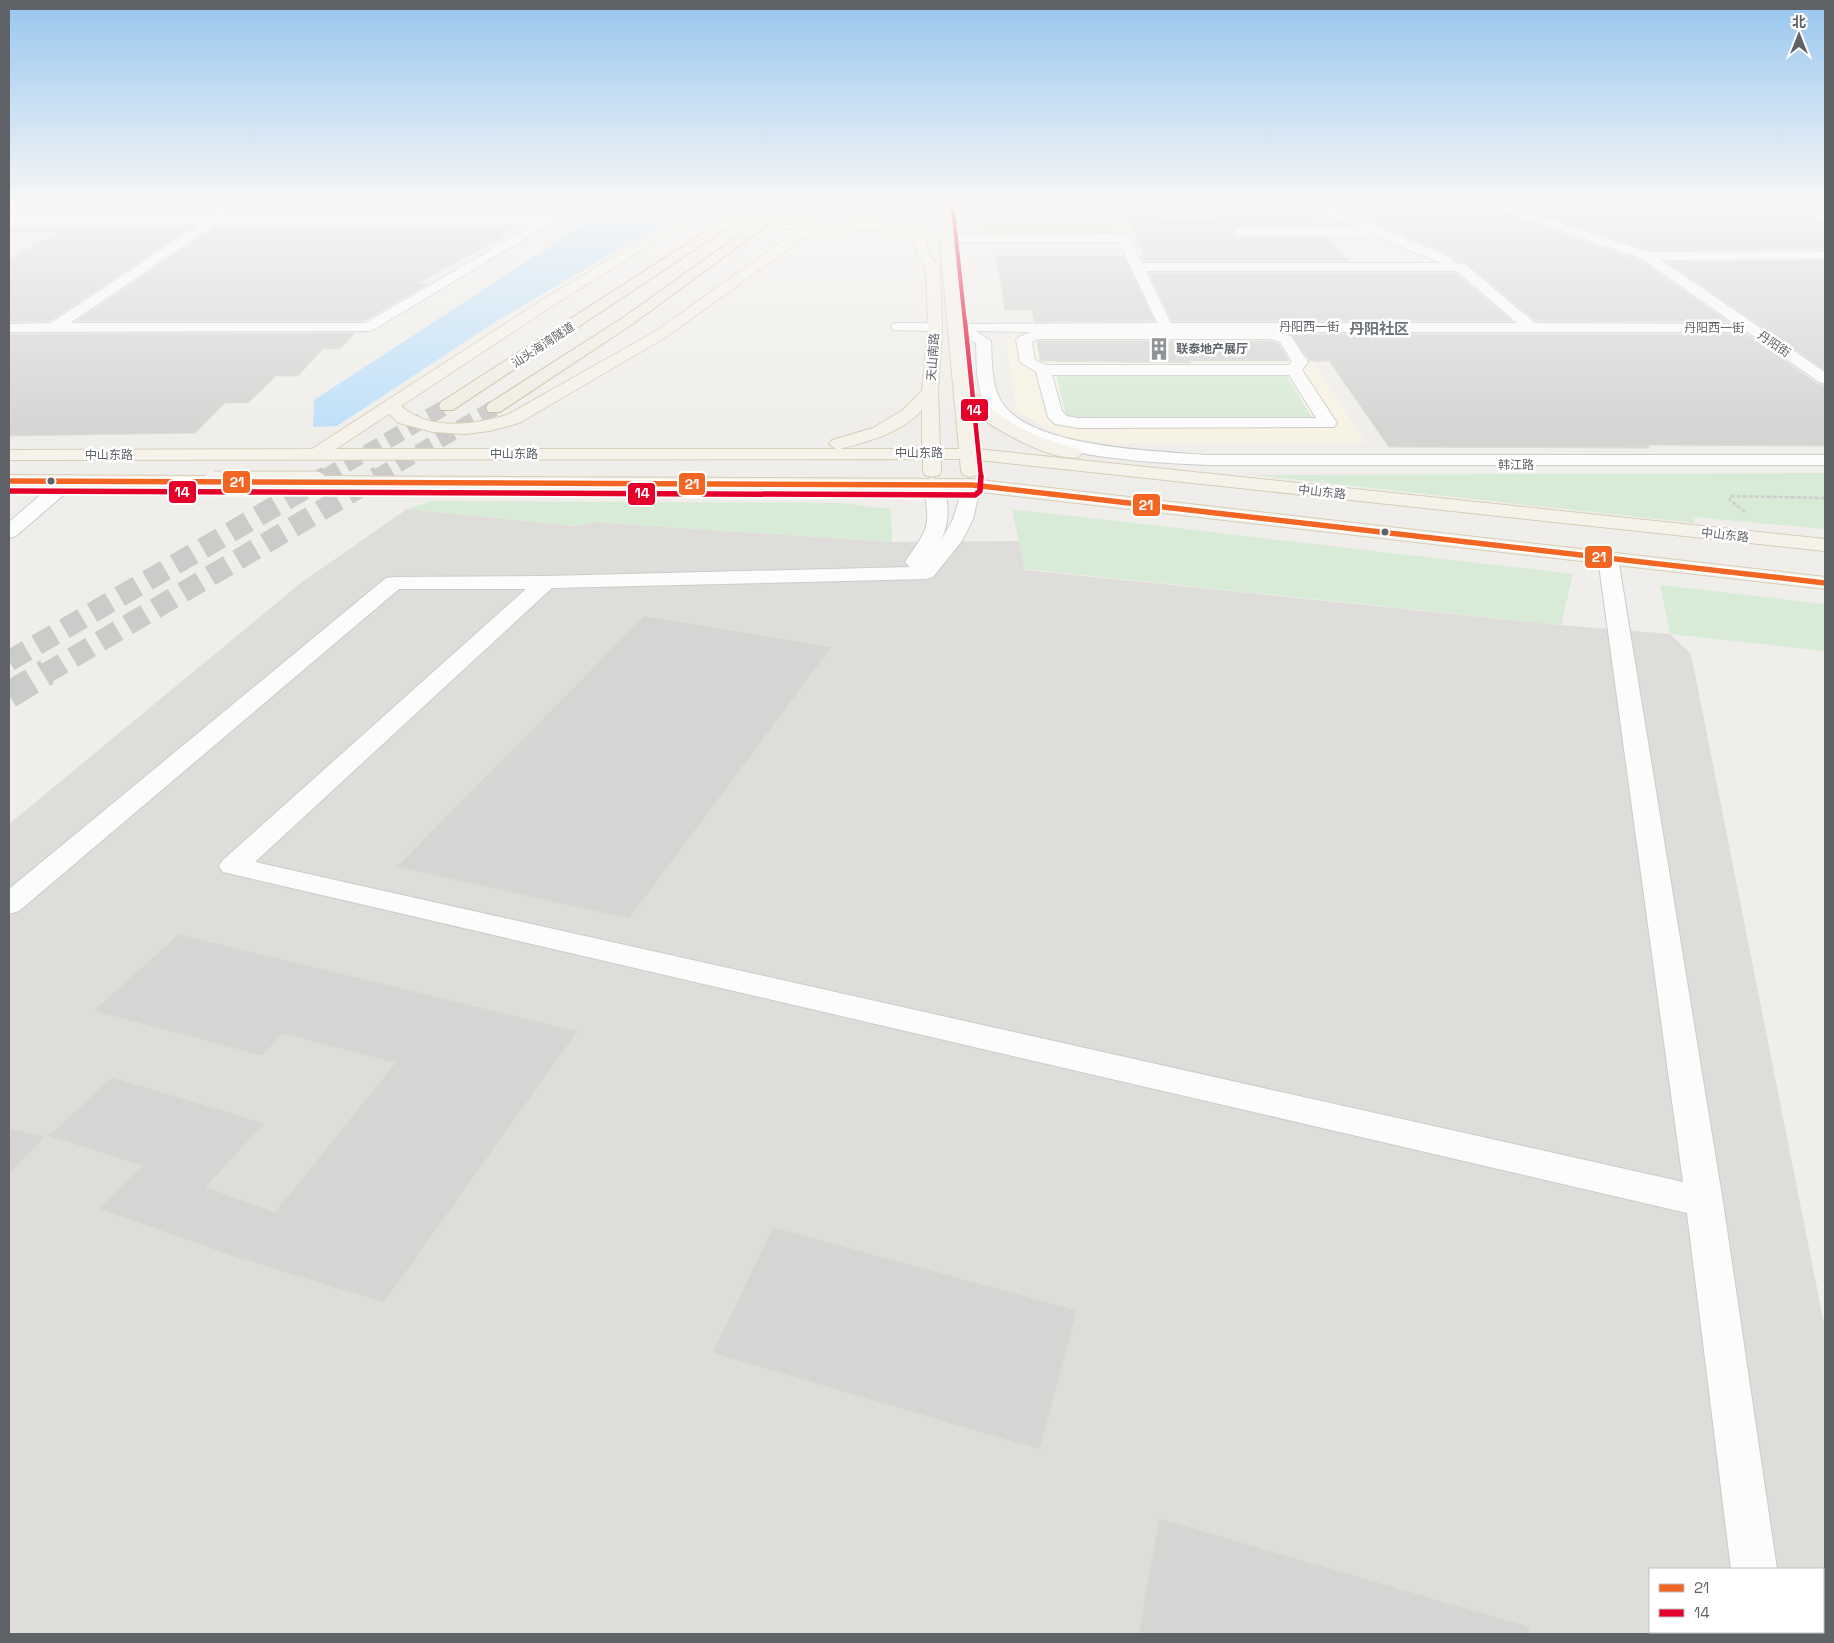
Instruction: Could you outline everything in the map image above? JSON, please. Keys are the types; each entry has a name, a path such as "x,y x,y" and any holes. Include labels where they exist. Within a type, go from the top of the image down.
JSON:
{"highway":[{"path":"501,373 625,277"},
{"name":"汕头海湾隧道","path":"447,406 501,373 647,277"},
{"name":"汕头海湾隧道","path":"494,408 629,320 689,277"},
{"path":"629,320 706,280"}],"main road":[{"path":"317,454 544,305 591,277"},
{"path":"390,406 405,419 433,427 473,428 489,426 513,419 661,334 741,277"},
{"name":"天山南路","path":"932,484 930,392 935,328 933,277"},
{"name":"天山南路","path":"950,277 972,485"},
{"path":"963,391 971,402 993,420 1038,442 1071,452 1117,460 1210,471 1254,485"},
{"path":"729,454 770,446 838,444 879,432 909,414 930,392"},
{"name":"中山东路","path":"9,455 969,454 1825,546"},
{"name":"中山东路","path":"9,481 972,485 1825,583"}],"street":[{"path":"54,328 129,277"},
{"path":"9,328 368,328 455,277"},
{"path":"1142,277 1166,327"},
{"path":"1471,277 1530,327"},
{"name":"丹阳街","path":"1677,277 1825,379"},
{"path":"898,327 935,328"},
{"path":"956,327 983,341 989,393 1005,418 1028,431 1066,444 1107,451 1207,460 1190,423"},
{"name":"丹阳西一街","path":"956,327 1751,328"},
{"path":"1034,335 1271,335 1286,339 1300,362 1294,370 1043,370 1028,362 1024,340 1034,335"},
{"path":"1043,370 1054,413 1061,420 1078,423 1328,423 1294,370"},
{"name":"韩江路","path":"1207,460 1825,460"},
{"name":"韩江路","path":"1207,460 1251,464 1825,465"},
{"path":"9,532 68,481"},
{"path":"906,574 932,542 939,518 932,484"},
{"path":"9,904 394,584 926,573 952,541 963,519 972,485"},
{"path":"1608,558 1704,1202 1754,1568"},
{"path":"546,582 232,866 1704,1202"}],"path":[{"path":"1749,514 1734,505 1730,500 1730,496 1825,498"}],"shaded area":[{"path":"1293,332 1366,443 1111,443 1075,439 1043,427 1016,410 1007,343 1008,337 1027,333"},
{"path":"407,509 575,526 593,522 892,542 1019,541 1025,570 1561,625 1670,634 1691,654 1825,1329 1825,1634 9,1634 9,824 302,582"}],"green space":[{"path":"1285,373 1313,419 1067,420 1056,374"},
{"path":"1825,473 1825,529 1692,517 1695,523 1252,475"},
{"path":"431,501 840,503 891,509 892,542 593,522 575,526 407,509"},
{"path":"1012,509 1573,574 1561,625 1025,569"},
{"path":"1660,585 1825,604 1825,651 1670,634"}],"water":[{"path":"503,277 572,277 498,320 337,426 313,427 314,400"}],"building":[{"path":"9,277 117,277 50,321 9,322"},
{"path":"142,277 430,277 418,283 428,284 364,321 76,321"},
{"path":"999,277 1134,277 1154,321 1034,322 1032,310 1005,310"},
{"path":"1151,277 1460,277 1512,321 1172,321"},
{"path":"1483,277 1664,277 1729,322 1536,321"},
{"path":"1688,277 1825,277 1825,370"},
{"path":"355,333 340,349 323,349 298,376 276,376 248,403 225,403 195,433 9,436 9,334"},
{"path":"1290,334 1747,334 1818,384 1825,386 1825,446 1647,445 1650,448 1389,447 1329,361 1310,361"},
{"name":"联泰地产展厅","path":"1037,341 1271,341 1279,344 1289,361 1190,361 1191,363 1042,361 1040,360"},
{"path":"644,616 832,647 629,919 396,867"},
{"path":"179,934 578,1031 384,1303 235,1257 99,1209 142,1166 48,1136 112,1077 265,1123 206,1187 275,1212 395,1063 283,1034 262,1056 93,1011"},
{"path":"9,1128 45,1137 9,1174"},
{"path":"773,1227 1077,1310 1040,1450 712,1353"},
{"path":"1159,1518 1530,1627 1529,1634 1138,1634"}],"tunnel":[{"path":"325,477 447,406"},
{"path":"377,477 494,408"},
{"path":"9,661 327,476"},
{"path":"45,674 379,476"},
{"path":"9,695 47,672"}],"transit line":[{"name":"14","path":"9,491 975,495 980,491 982,484 960,277"},
{"name":"21","path":"9,481 972,485 1825,583"}],"place":[{"name":"联泰地产展厅","path":"1159,349"}],"district":[{"name":"丹阳社区","path":"1379,329"}]}
